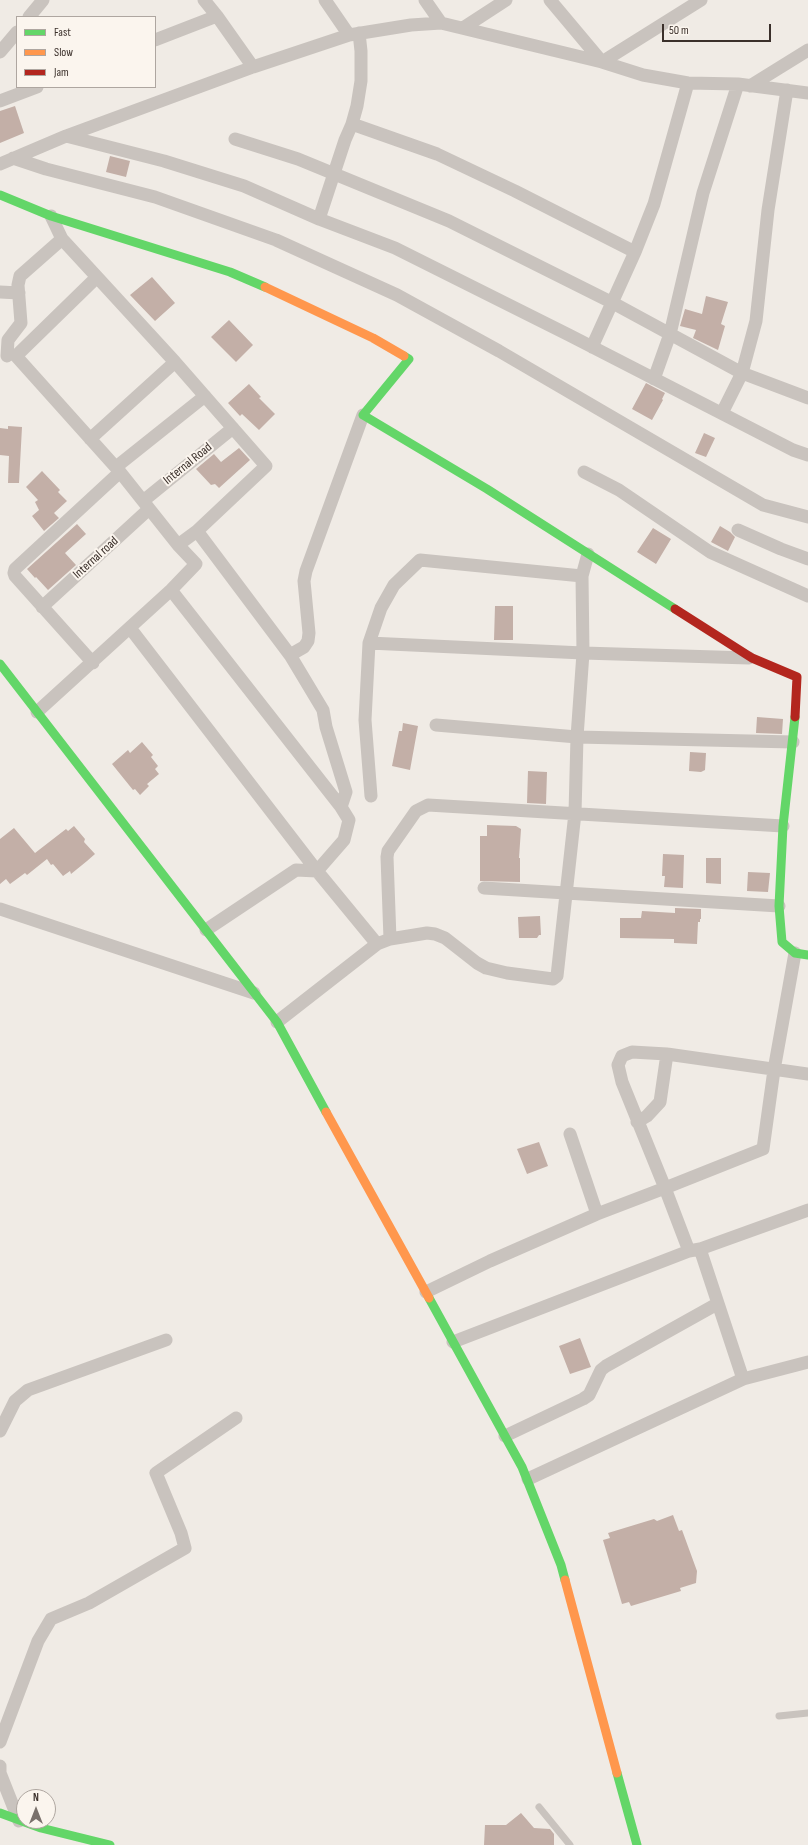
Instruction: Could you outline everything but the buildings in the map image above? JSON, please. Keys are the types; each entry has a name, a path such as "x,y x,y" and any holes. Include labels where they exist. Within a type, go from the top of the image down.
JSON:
{"street":[{"path":"30,16 43,0"},
{"path":"204,0 254,67"},
{"path":"319,219 345,140 352,124 361,81 361,51 354,34 325,0"},
{"path":"425,0 441,23"},
{"path":"463,28 506,0"},
{"path":"550,0 602,62"},
{"path":"602,62 700,0"},
{"path":"156,40 216,16"},
{"path":"0,164 66,136 254,67 354,34 411,25 441,23 602,62 643,75 688,83 744,85 808,93"},
{"path":"0,52 16,33"},
{"path":"654,379 670,334 703,193 744,85 808,50"},
{"path":"592,347 636,252 654,204 688,83"},
{"path":"0,101 34,88"},
{"path":"722,414 742,373 756,321 768,210 787,90"},
{"path":"352,124 437,154 528,197 636,252"},
{"path":"66,136 164,161 244,186 319,219 396,248 722,414 794,450 808,455"},
{"path":"235,139 298,159 335,173 449,220 613,303 742,373 808,398"},
{"path":"14,158 46,169 155,198 276,240 397,295 499,350 763,505 808,517"},
{"path":"0,195 51,216 230,272 373,338 408,359 363,415 306,571 304,581 309,633 308,641 304,647 290,655"},
{"path":"51,216 62,239 175,362 266,466 197,531 178,545"},
{"path":"37,712 93,663 171,590 196,564 178,545 118,470 90,439 8,356 8,340 21,323 18,281 20,276 62,239"},
{"path":"8,356 97,278"},
{"path":"0,292 19,293"},
{"path":"90,439 175,362"},
{"path":"93,663 15,576 16,569 118,470 205,396"},
{"path":"363,415 487,489 752,658 802,678 783,826 779,906 782,942 795,953 808,954"},
{"name":"Internal Road","path":"146,505 232,428"},
{"path":"584,472 620,490 710,552 808,596"},
{"name":"Internal road","path":"42,607 146,505"},
{"path":"738,530 808,559"},
{"path":"197,531 290,655 323,710 326,727 346,792 341,807"},
{"path":"277,1022 377,944 390,939 427,933 435,934 445,938 477,963 486,968 507,973 553,979 557,976 559,972 575,813 577,737 583,653 582,576 588,554"},
{"path":"371,796 365,720 369,643 382,608 394,585 420,560 582,576"},
{"path":"171,590 341,807 349,820 344,840 317,871"},
{"path":"130,628 317,871 377,944"},
{"path":"369,643 583,653 752,658"},
{"path":"0,664 277,1022 505,1436 528,1479 561,1565 637,1845"},
{"path":"436,725 577,737 793,742"},
{"path":"390,939 388,851 416,811 428,805 783,826"},
{"path":"206,930 296,870 317,871"},
{"path":"484,888 779,906"},
{"path":"0,909 254,992"},
{"path":"426,1292 490,1261 597,1214 763,1149 774,1070 795,953"},
{"path":"743,1379 717,1304 637,1122 622,1082 618,1065 622,1056 632,1052 667,1054 808,1074"},
{"path":"637,1122 646,1116 660,1102 667,1054"},
{"path":"570,1134 597,1214"},
{"path":"453,1342 694,1250 808,1210"},
{"path":"505,1436 583,1399 589,1395 601,1370 606,1366 717,1304"},
{"path":"0,1431 15,1402 28,1390 166,1340"},
{"path":"528,1479 743,1379 808,1362"},
{"path":"0,1742 38,1641 51,1619 89,1603 184,1548 181,1533 156,1473 236,1418"},
{"path":"0,1766 0,1773 16,1813"},
{"path":"0,1812 16,1819"},
{"path":"45,1829 110,1845"}],"lane":[{"path":"779,1716 808,1713"},
{"path":"539,1807 570,1845"}],"traffic: fast":[{"path":"0,195 51,216 230,272 265,287"},
{"path":"404,356 409,359 363,415 487,489 675,609"},
{"path":"0,664 277,1022 326,1112"},
{"path":"795,717 783,826 779,906 782,942 795,953 808,955"},
{"path":"429,1298 522,1467 561,1565 565,1580"},
{"path":"617,1773 637,1845"},
{"path":"0,1813 41,1828 110,1845"}],"traffic: slow":[{"path":"265,287 373,338 404,356"},
{"path":"326,1112 429,1298"},
{"path":"565,1580 617,1773"}],"traffic: jam":[{"path":"675,609 752,658 797,677 795,717"}]}
